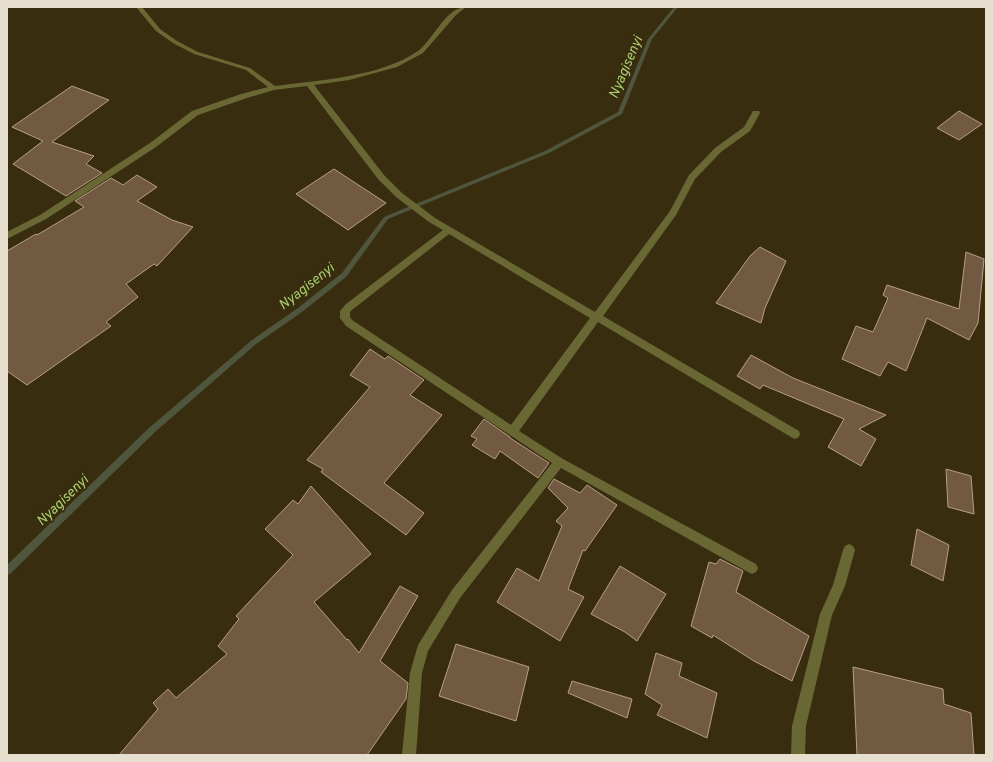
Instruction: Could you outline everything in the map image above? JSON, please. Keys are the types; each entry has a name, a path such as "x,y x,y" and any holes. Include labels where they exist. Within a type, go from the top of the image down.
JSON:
{"street":[{"path":"139,7 158,30 176,42 196,53 248,69 274,88"},
{"path":"7,236 43,217 154,145 195,113 244,96 274,88 349,78 395,66 421,52 454,14 463,7"},
{"path":"309,83 381,177 399,195 432,220 795,434"},
{"path":"512,432 673,213 692,177 718,150 747,129 756,113"},
{"path":"448,230 349,307 345,311 344,318 349,323 559,462 752,568"},
{"path":"409,755 416,673 422,649 456,594 559,462"},
{"path":"798,755 799,726 826,614 839,586 849,550"}],"building":[{"path":"72,86 109,100 52,142 94,156 86,164 102,173 66,196 13,164 43,141 12,127"},
{"path":"959,111 982,124 959,140 937,128"},
{"path":"334,169 386,203 348,230 296,194"},
{"path":"137,175 157,187 137,201 172,220 193,227 157,266 154,264 126,284 138,297 106,322 111,326 27,385 7,371 7,251 84,207 75,201 111,178 123,185"},
{"path":"760,247 786,261 765,308 761,323 716,303 750,256"},
{"path":"966,252 984,259 978,323 969,340 927,318 906,371 888,362 880,376 842,359 856,326 873,332 888,298 883,295 887,285 959,309"},
{"path":"370,349 385,359 388,356 424,380 410,395 442,415 384,483 424,513 406,535 321,472 323,469 307,460 370,387 350,375"},
{"path":"751,355 793,378 886,415 859,429 876,439 861,466 828,447 844,419 763,385 760,389 737,376"},
{"path":"484,419 549,463 538,478 500,451 495,459 472,445 477,439 471,436"},
{"path":"946,469 971,476 974,514 948,507"},
{"path":"554,479 580,493 587,485 617,505 585,551 583,550 568,589 584,597 560,641 497,602 517,568 539,581 562,526 556,521 568,508 548,488"},
{"path":"311,486 371,554 314,602 359,653 400,586 418,596 380,661 408,683 406,699 367,755 119,755 158,709 153,703 168,689 176,698 227,654 218,646 239,619 236,616 293,555 265,529 293,500 298,504"},
{"path":"917,529 949,545 943,581 911,565"},
{"path":"720,559 743,571 736,592 809,636 792,681 754,661 713,635 712,638 691,626 709,562 716,564"},
{"path":"620,566 666,594 637,641 625,632 591,614"},
{"path":"456,644 529,667 516,721 439,696"},
{"path":"656,653 682,663 679,676 717,693 707,738 657,715 662,705 645,694"},
{"path":"853,667 943,689 944,704 971,713 974,755 857,755"},
{"path":"572,681 632,699 627,718 568,693"}],"waterway":[{"name":"Nyagisenyi","path":"7,571 152,430 254,342 300,310 344,275 386,218 547,152 620,113 650,39 676,7"}]}
